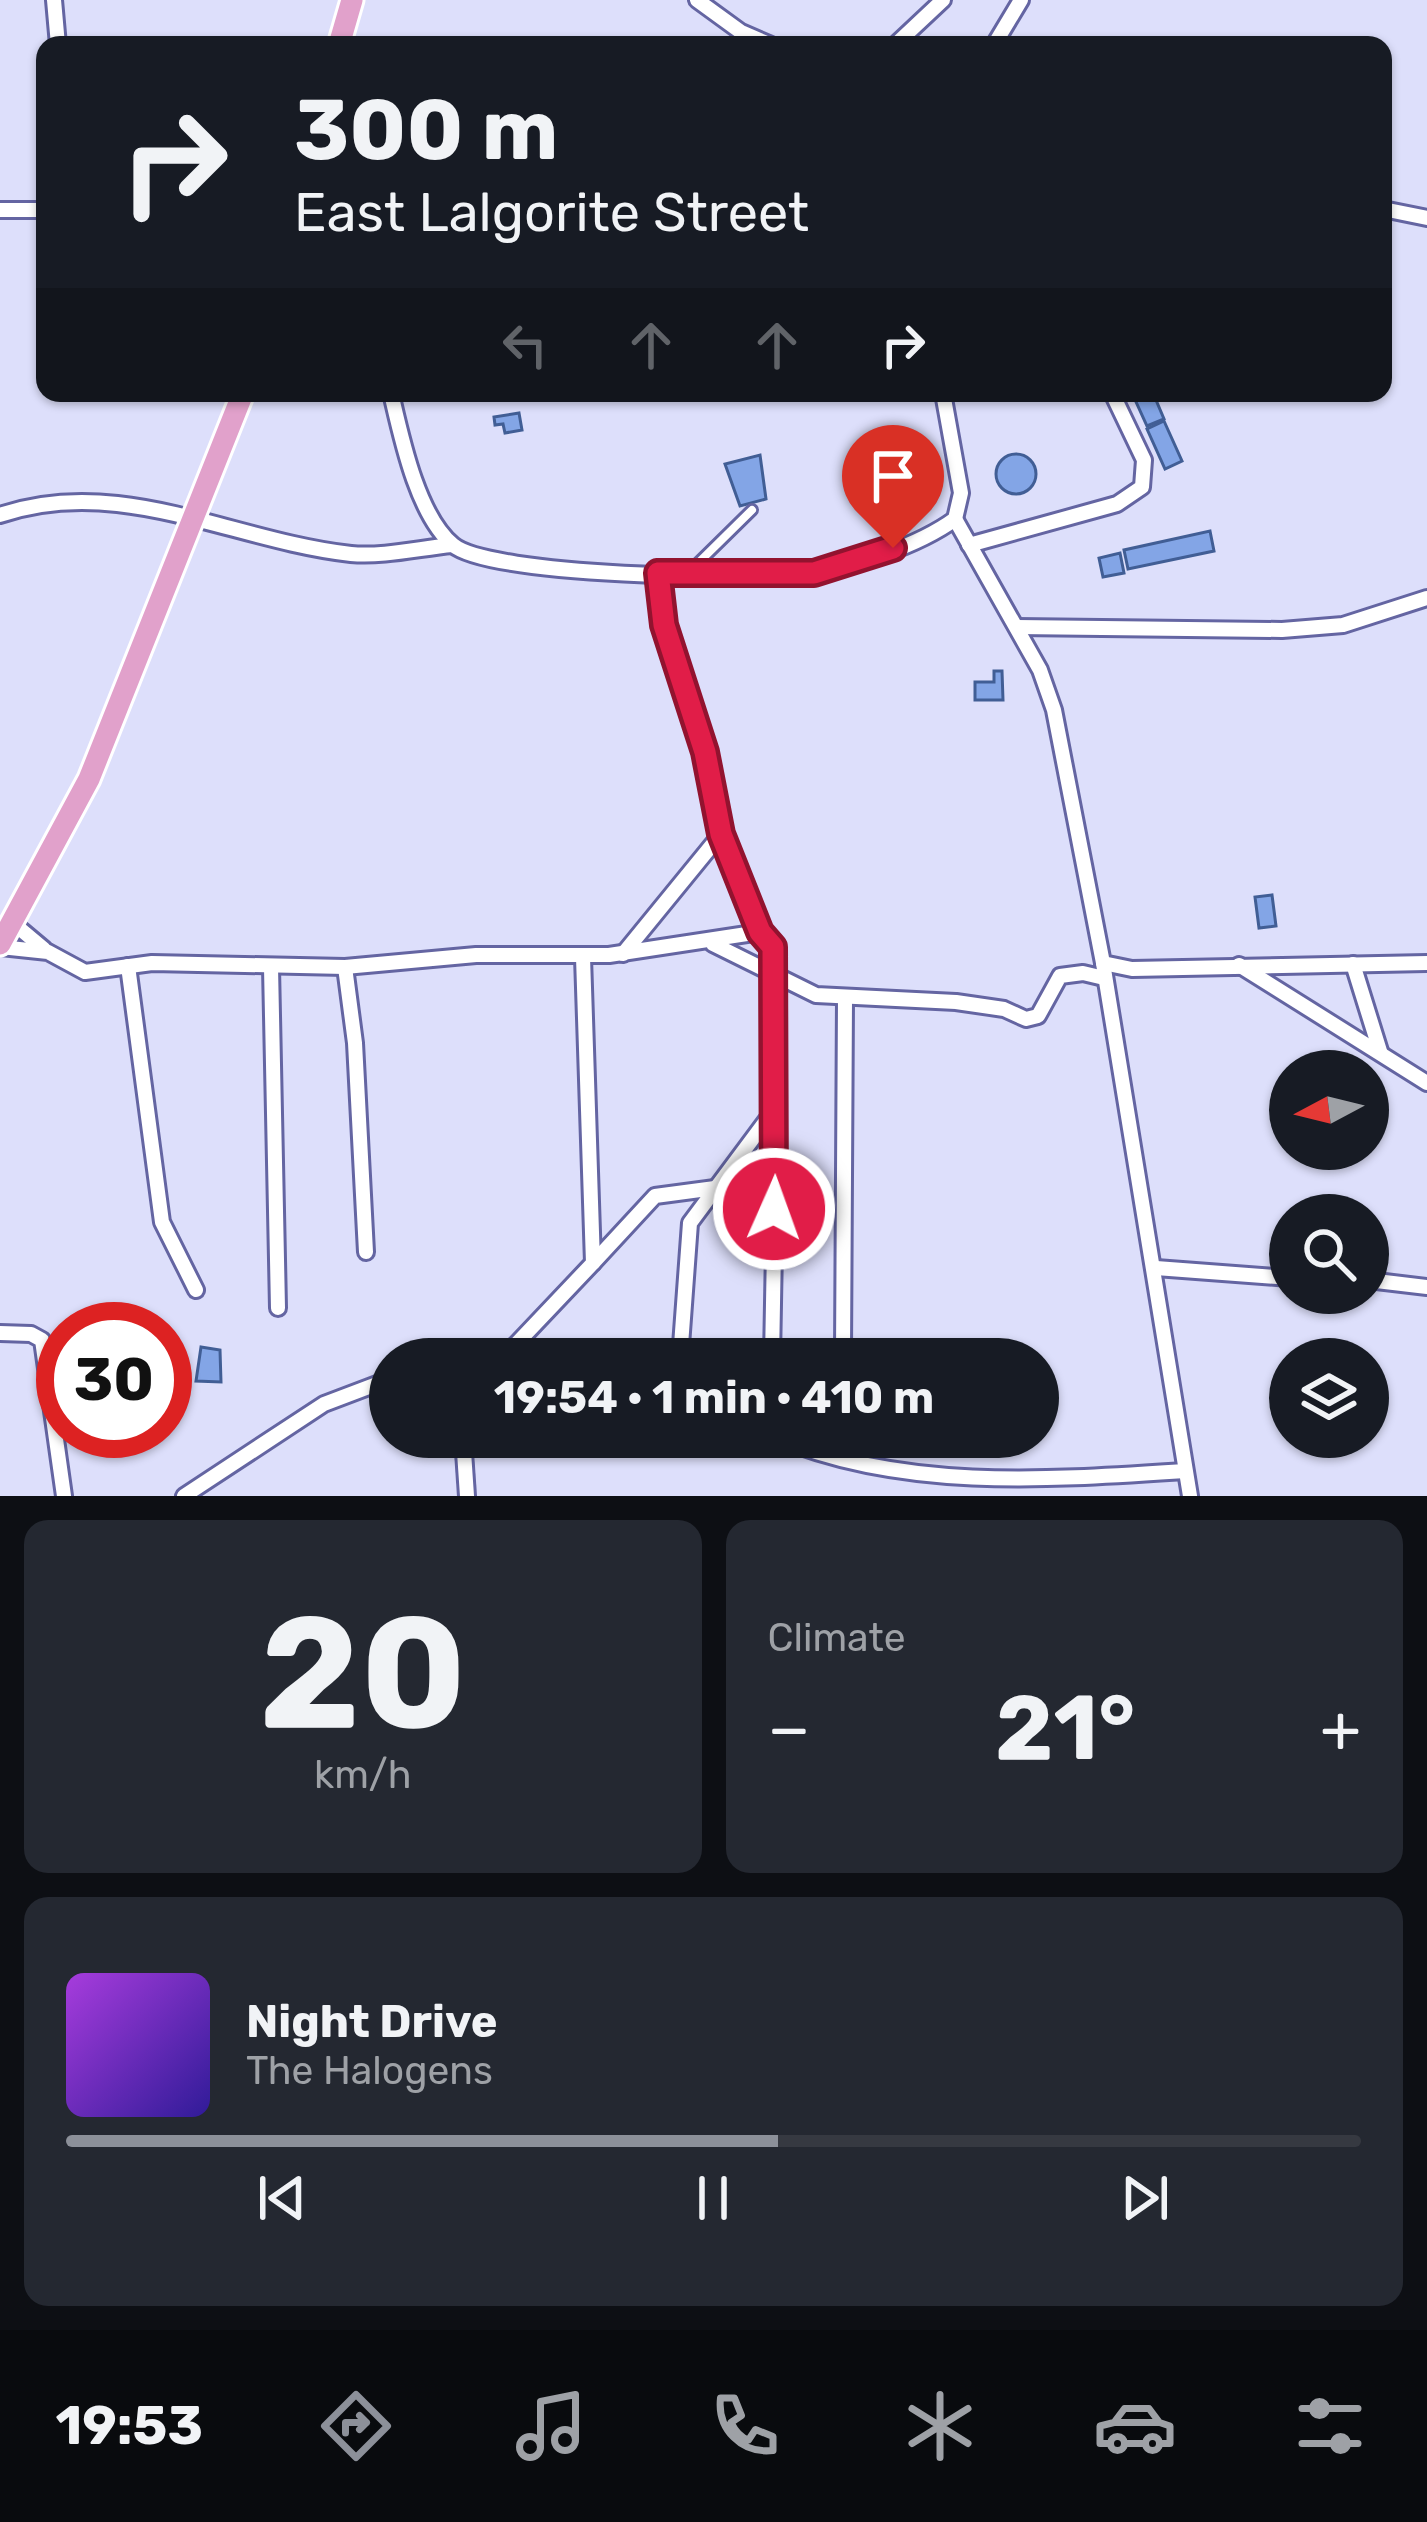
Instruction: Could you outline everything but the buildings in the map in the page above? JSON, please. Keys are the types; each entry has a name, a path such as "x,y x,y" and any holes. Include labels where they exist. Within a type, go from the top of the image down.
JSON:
{"main road":[{"path":"341,36 352,0"},
{"path":"0,946 89,779 239,402"}],"street":[{"path":"54,0 57,36"},
{"path":"698,0 750,36"},
{"path":"905,36 943,0"},
{"path":"1000,36 1022,0"},
{"path":"0,210 36,210"},
{"path":"1392,211 1427,218"},
{"path":"393,402 404,452 433,518 452,544"},
{"path":"945,402 961,493 955,519 1018,627 1054,710 1100,943 1190,1496"},
{"path":"970,545 1117,504 1142,487 1144,460 1116,402"},
{"path":"0,515 64,500 137,504 357,555 452,544 494,562 733,577 814,573 893,548 955,519"},
{"path":"658,573 664,625 705,752 721,834 760,932 771,941 777,1106 772,1338"},
{"path":"1018,627 1282,630 1343,625 1427,598"},
{"path":"623,954 721,834"},
{"path":"13,922 48,952 85,972 128,966 345,967 476,955 583,957 710,943 760,932"},
{"path":"710,943 816,995 993,1006 1030,1020 1038,1016 1056,980 1072,972 1100,943"},
{"path":"0,946 48,952"},
{"path":"583,957 593,1263"},
{"path":"1072,972 1427,963"},
{"path":"1353,964 1380,1050"},
{"path":"1239,965 1378,1050"},
{"path":"128,966 162,1222 196,1290"},
{"path":"271,967 278,1308"},
{"path":"345,967 355,1042 366,1252"},
{"path":"843,1338 845,999"},
{"path":"1389,1057 1427,1083"},
{"path":"690,1223 777,1106"},
{"path":"522,1338 655,1196 715,1188"},
{"path":"682,1190 690,1223 682,1338"},
{"path":"1156,1268 1269,1276"},
{"path":"1389,1282 1427,1287"},
{"path":"0,1333 31,1334 42,1340 64,1496"},
{"path":"184,1496 324,1404 369,1387"},
{"path":"464,1458 467,1496"},
{"path":"823,1458 899,1472 1060,1479 1185,1472"}],"lane":[{"path":"689,572 752,510"}],"route":[{"path":"774,1209 773,947 760,932 721,834 705,752 664,625 658,573 733,577 814,573 893,548"}]}
